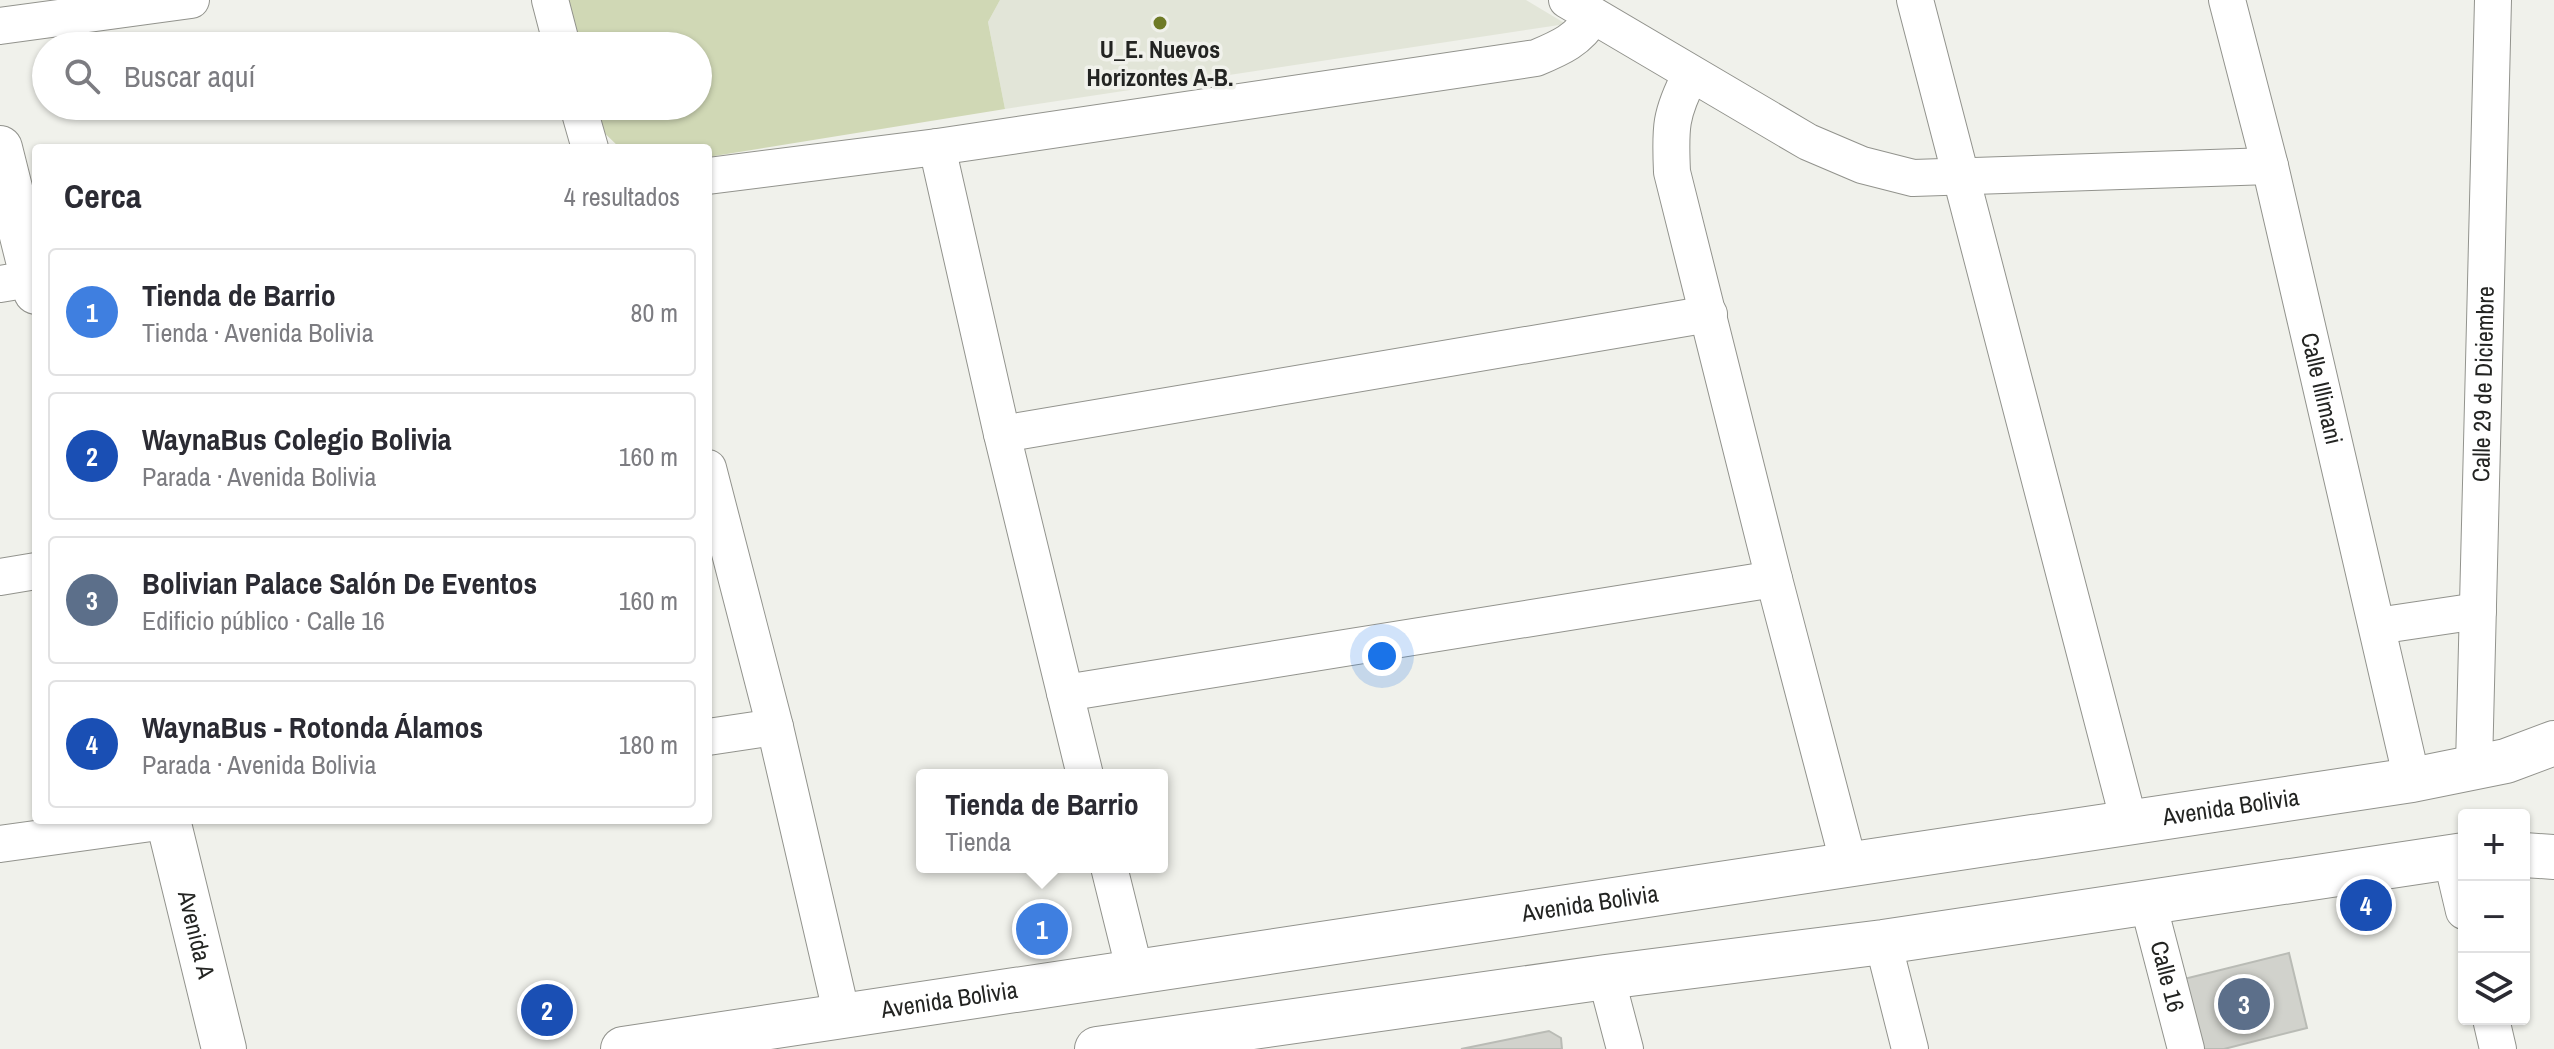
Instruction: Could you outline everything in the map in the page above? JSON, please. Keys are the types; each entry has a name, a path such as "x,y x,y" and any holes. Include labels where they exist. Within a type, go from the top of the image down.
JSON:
{"main road":[{"path":"0,148 26,283"},
{"name":"Avenida Bolivia","path":"623,1049 2412,780 2506,761 2554,743"},
{"name":"Avenida A","path":"171,824 224,1049"},
{"path":"2530,855 2554,857"},
{"path":"1097,1049 1162,1044 1606,977 1883,942 2457,856"}],"street":[{"path":"0,26 191,0"},
{"path":"550,0 558,32"},
{"path":"1915,0 2129,822"},
{"name":"Calle Illimani","path":"2227,0 2270,166 2412,780"},
{"name":"Calle 29 de Diciembre","path":"2474,766 2493,0"},
{"path":"1580,8 1808,142 1862,165 1913,178 2270,166"},
{"path":"712,175 937,147 1536,58 1571,43 1586,28 1580,8"},
{"path":"1691,74 1676,103 1670,130 1672,172 1849,865"},
{"path":"582,120 589,144"},
{"path":"937,147 1002,434 1084,769"},
{"path":"1002,434 1709,314"},
{"path":"712,483 775,727 842,1016"},
{"path":"0,577 32,572"},
{"path":"1065,693 1774,579"},
{"path":"2377,626 2478,611"},
{"path":"712,736 775,727"},
{"path":"0,844 142,824"},
{"path":"2457,856 2460,881"},
{"path":"1110,873 1135,972"},
{"name":"Calle 16","path":"2148,903 2186,1049"},
{"path":"1883,942 1910,1049"},
{"path":"1606,977 1625,1049"},
{"path":"2492,1025 2498,1049"}],"shaded area":[{"path":"1000,0 1526,0 1566,24 1005,109 988,22"}],"green space":[{"path":"560,0 1000,0 988,22 1005,109 712,156 712,144 616,144 591,120 712,120 712,32 568,32"}],"building":[{"path":"2289,953 2307,1028 2224,1049 2197,1049 2180,980"},
{"path":"1549,1031 1561,1038 1562,1049 1461,1049"}],"place":[{"name":"U_E. Nuevos Horizontes A-B.","path":"1160,23"},
{"name":"WaynaBus - Rotonda Álamos","path":"2366,905"},
{"name":"Tienda de Barrio","path":"1042,929"},
{"name":"Bolivian Palace Salón De Eventos","path":"2244,1004"},
{"name":"WaynaBus Colegio Bolivia","path":"547,1010"}]}
